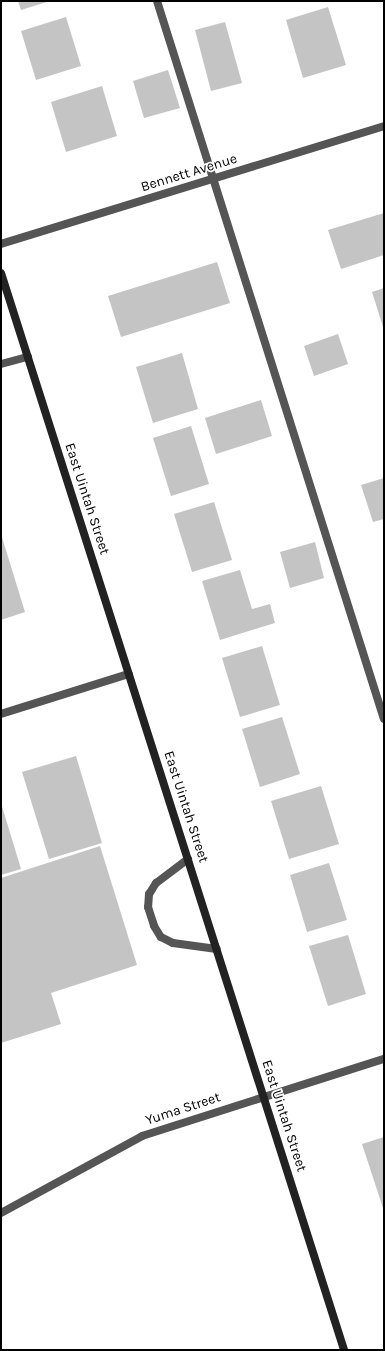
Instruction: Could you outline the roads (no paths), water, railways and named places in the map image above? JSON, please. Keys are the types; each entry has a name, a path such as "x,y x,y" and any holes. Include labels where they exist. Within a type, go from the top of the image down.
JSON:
{"main road":[{"name":"East Uintah Street","path":"1,273 344,1350"}],"street":[{"path":"157,1 384,719"},
{"name":"Bennett Avenue","path":"1,244 384,126"},
{"path":"1,364 28,357"},
{"path":"1,714 129,674"},
{"path":"188,859 156,883 149,894 148,907 154,926 162,936 173,943 217,949"},
{"name":"Yuma Street","path":"1,1212 142,1136 384,1059"}]}
